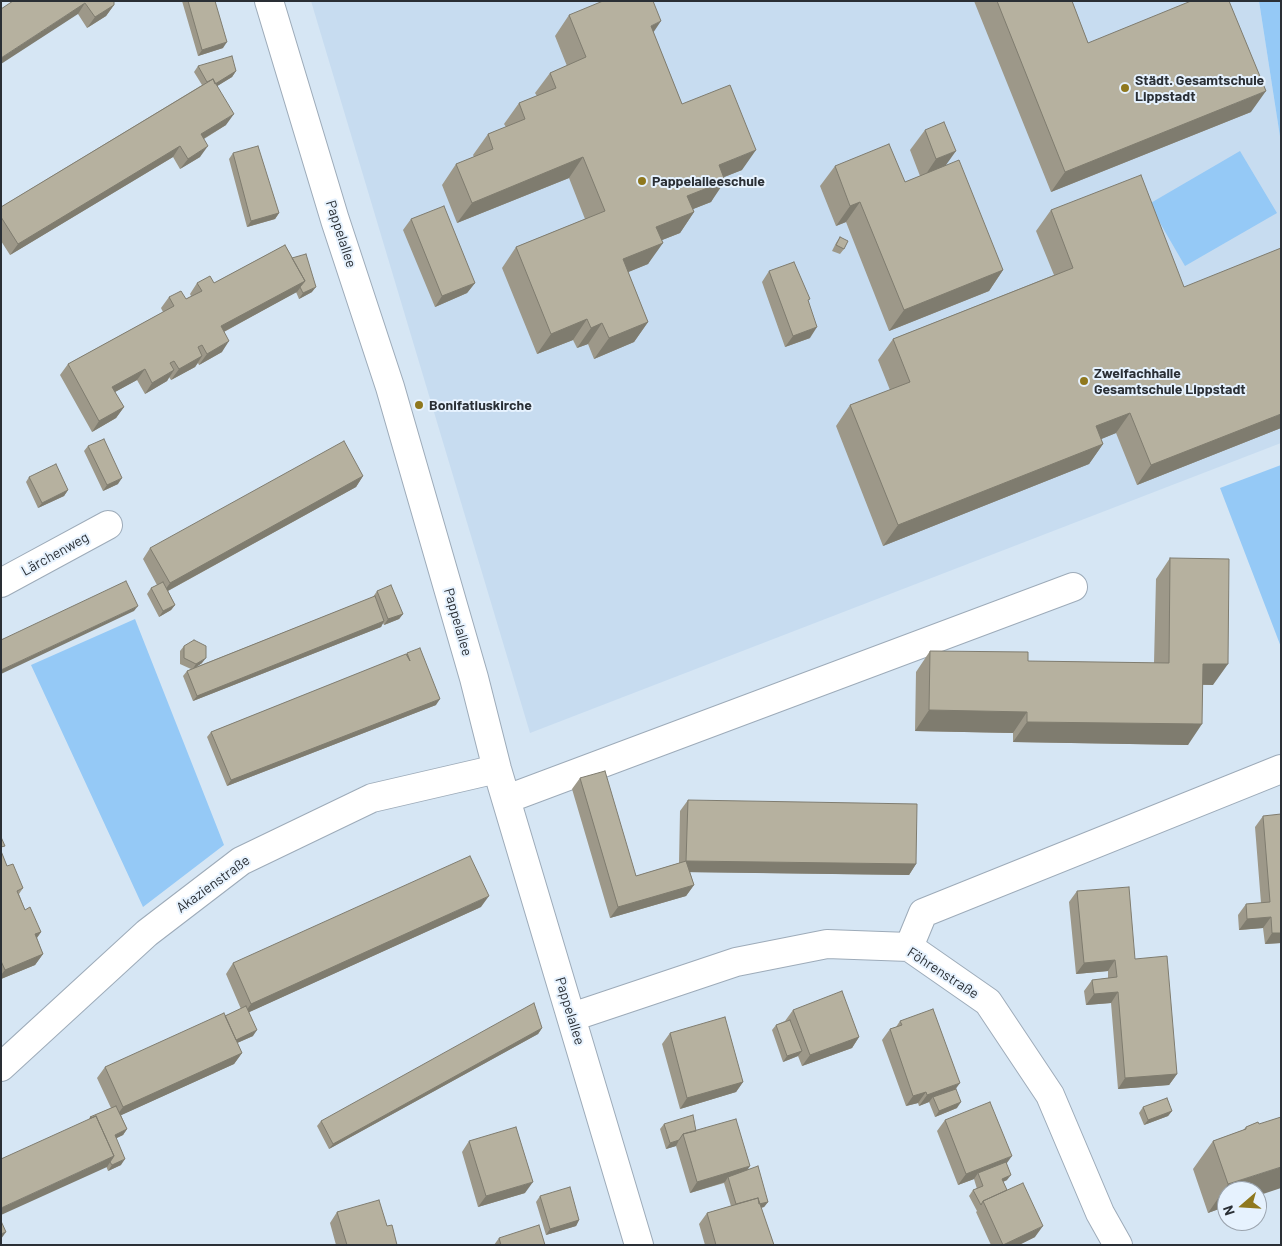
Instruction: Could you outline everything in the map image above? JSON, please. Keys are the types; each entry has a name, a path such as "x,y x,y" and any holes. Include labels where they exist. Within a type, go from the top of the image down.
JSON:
{"street":[{"name":"Pappelallee","path":"269,1 336,220 390,387 474,678 497,769 639,1245"},
{"name":"Lärchenweg","path":"1,583 108,525"},
{"path":"507,799 1073,587"},
{"name":"Akazienstraße","path":"1,1067 146,934 241,861 372,798 497,769"},
{"path":"909,947 923,913 1281,770"},
{"name":"Föhrenstraße","path":"572,1017 746,960 827,944 909,947 988,1002 1050,1094 1100,1213 1118,1245"}],"shaded area":[{"path":"311,1 1259,1 1281,143 1281,443 530,733"},
{"path":"1259,1 1281,1 1281,143"},
{"path":"1240,151 1277,213 1185,266 1149,204"},
{"path":"1281,465 1281,647 1220,488"},
{"path":"135,619 224,845 143,907 31,665"}],"building":[{"path":"13,1 114,1 114,5 95,17 85,3 1,58 1,9"},
{"path":"188,1 215,1 227,42 202,50"},
{"name":"Pappelalleeschule","path":"603,1 653,1 661,21 651,26 682,104 730,85 756,150 719,165 725,181 687,196 694,212 656,227 663,243 623,259 648,322 609,338 602,323 591,328 587,319 551,334 516,247 605,211 583,157 472,203 456,164 493,149 488,134 525,119 519,103 556,88 550,73 586,57 569,15"},
{"name":"Städt. Gesamtschule Lippstadt","path":"997,1 1072,1 1088,43 1191,1 1229,1 1266,91 1065,172"},
{"path":"232,56 236,71 215,84 213,79 207,82 198,66"},
{"path":"213,79 234,114 201,134 208,146 188,159 180,146 18,244 1,217 1,207"},
{"path":"944,122 956,151 936,159 925,130"},
{"path":"889,144 905,182 959,160 1003,270 904,310 860,202 850,206 835,166"},
{"path":"258,146 279,213 251,221 233,153"},
{"name":"Zweifachhalle Gesamtschule Lippstadt","path":"1141,175 1184,287 1281,248 1281,414 1151,465 1130,413 1096,426 1103,444 898,525 850,405 910,382 893,339 1073,268 1051,210"},
{"path":"444,206 475,283 442,296 411,219"},
{"path":"840,237 848,241 844,249 836,245"},
{"path":"285,245 305,281 221,326 229,341 207,354 202,345 198,347 202,356 179,369 174,361 170,363 174,370 152,383 145,369 112,387 124,407 99,421 68,364 174,306 169,297 181,291 186,299 202,291 197,283 210,276 214,283"},
{"path":"306,254 316,287 303,293 300,287 305,281 292,258"},
{"path":"794,262 810,299 808,300 817,327 793,336 769,271"},
{"path":"104,439 122,478 107,485 88,446"},
{"path":"344,441 363,476 170,583 150,548"},
{"path":"56,464 68,490 42,503 29,477"},
{"path":"1170,558 1229,559 1228,664 1203,664 1202,724 1027,722 1027,712 929,710 930,651 1028,652 1028,661 1169,663"},
{"path":"126,581 138,606 1,670 1,640"},
{"path":"163,582 175,605 163,611 151,588"},
{"path":"391,585 403,614 388,619 377,591"},
{"path":"375,596 384,621 197,696 187,671"},
{"path":"194,640 206,646 206,658 196,664 184,658 184,646"},
{"path":"420,648 440,699 231,780 211,732 406,654 410,661 407,653"},
{"path":"605,771 636,876 686,861 694,885 618,907 580,778"},
{"path":"688,800 917,804 916,864 686,861"},
{"path":"1281,814 1281,933 1272,933 1271,917 1247,919 1246,904 1270,902 1263,816"},
{"path":"1,837 5,846 1,847"},
{"path":"1,851 7,866 13,864 23,888 17,891 25,910 30,907 41,932 35,934 43,954 5,970 1,961"},
{"path":"470,856 489,896 251,1004 233,963"},
{"path":"1129,887 1135,959 1167,956 1177,1074 1125,1078 1118,992 1094,994 1092,980 1117,977 1115,960 1084,963 1077,891"},
{"path":"842,991 859,1037 810,1055 793,1010"},
{"path":"534,1003 542,1028 333,1144 321,1121"},
{"path":"246,1006 257,1030 236,1040 225,1016"},
{"path":"933,1009 960,1083 927,1095 926,1092 913,1096 890,1029 902,1025 900,1021"},
{"path":"224,1013 242,1053 123,1107 105,1067"},
{"path":"725,1017 743,1082 687,1098 670,1033"},
{"path":"790,1020 802,1051 787,1056 776,1025"},
{"path":"956,1089 961,1102 939,1111 933,1097"},
{"path":"1167,1098 1172,1111 1148,1120 1143,1107"},
{"path":"990,1102 1012,1156 966,1174 945,1120"},
{"path":"116,1106 127,1129 115,1135 125,1159 112,1165 110,1162 114,1156 96,1116 90,1117"},
{"path":"693,1115 696,1131 683,1134 679,1140 670,1143 664,1124"},
{"path":"96,1116 114,1156 1,1208 1,1159"},
{"path":"1281,1117 1281,1167 1237,1181 1227,1181 1213,1141 1246,1129 1246,1127 1258,1122 1259,1124"},
{"path":"736,1119 750,1166 697,1182 683,1134"},
{"path":"516,1127 533,1182 486,1196 469,1141"},
{"path":"1006,1162 1011,1175 1002,1179 1007,1190 983,1201 981,1205 973,1190 983,1186 978,1173"},
{"path":"758,1166 768,1202 759,1204 758,1198 736,1204 728,1177"},
{"path":"1023,1183 1043,1226 1003,1245 983,1201"},
{"path":"570,1187 579,1220 550,1229 540,1196"},
{"path":"758,1198 774,1245 716,1245 707,1213"},
{"path":"379,1200 387,1226 392,1225 397,1245 347,1245 337,1212"},
{"path":"1,1221 6,1232 1,1234"},
{"path":"539,1225 545,1245 501,1245 499,1238"}],"place":[{"name":"Städt. Gesamtschule Lippstadt","path":"1125,88"},
{"name":"Pappelalleeschule","path":"642,181"},
{"name":"Zweifachhalle Gesamtschule Lippstadt","path":"1084,381"},
{"name":"Bonifatiuskirche","path":"419,405"}]}
